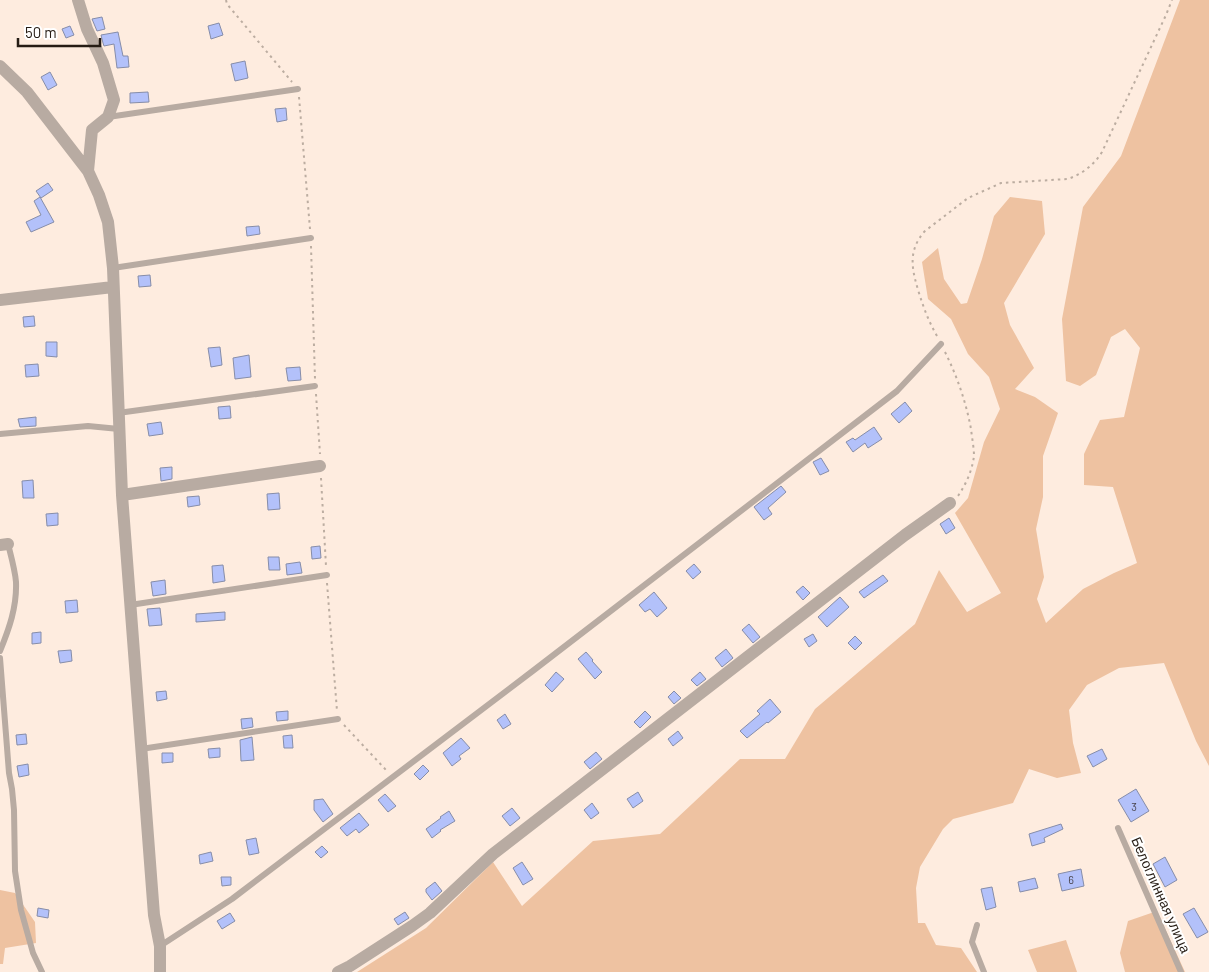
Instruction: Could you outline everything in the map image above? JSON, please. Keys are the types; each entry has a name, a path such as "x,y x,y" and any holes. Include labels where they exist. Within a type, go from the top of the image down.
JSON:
{"street":[{"path":"78,0 87,29 103,63 114,100 108,117 92,130 88,171"},
{"path":"0,66 27,92 88,171 108,222 113,268 122,495 154,916 160,946 160,972"},
{"path":"0,300 113,287"},
{"path":"122,495 320,466"},
{"path":"338,972 430,913 493,854 905,535 950,503"}],"lane":[{"path":"108,117 298,89"},
{"path":"113,268 311,238"},
{"path":"160,946 232,898 534,670 897,391 941,344"},
{"path":"118,413 316,386"},
{"path":"0,434 88,426 119,429"},
{"path":"0,651 15,606 16,581 4,544"},
{"path":"130,605 327,575"},
{"path":"0,658 9,773 13,796 14,871 21,910 33,953 42,972"},
{"path":"141,749 338,718"},
{"name":"Белоглинная улица","path":"1118,828 1181,972"},
{"path":"978,925 972,942 984,972"}],"path":[{"path":"950,503 958,496 966,483 974,455 968,415 953,368 926,317 913,274 914,254 919,238 925,231 968,198 1001,183 1068,179 1079,174 1096,161 1102,152 1172,0"}],"shaded area":[{"path":"1180,0 1209,0 1209,766 1196,741 1164,663 1119,668 1087,685 1069,710 1073,743 1081,773 1057,778 1029,769 1013,803 953,819 943,829 920,867 916,888 918,923 925,923 936,945 961,948 977,972 357,972 426,928 493,862 522,906 593,841 660,834 740,759 785,759 815,709 915,624 939,570 967,612 1001,593 955,513 968,498 984,442 1000,409 989,377 968,354 951,319 928,299 922,262 938,248 944,279 961,304 967,303 994,216 1010,197 1042,201 1045,234 1004,303 1010,325 1034,368 1015,389 1035,397 1058,413 1043,456 1043,497 1036,529 1044,577 1037,599 1046,623 1083,589 1137,563 1113,487 1084,485 1084,454 1100,420 1124,417 1140,348 1125,329 1111,337 1096,375 1080,386 1066,381 1062,319 1083,207 1121,156"},
{"path":"0,890 15,893 35,922 36,943 5,948 3,964 0,964"},
{"path":"1157,911 1185,972 1125,972 1120,953 1128,921"},
{"path":"1066,940 1077,972 1037,972 1028,950"}],"building":[{"path":"102,17 105,29 97,31 92,19"},
{"path":"219,23 223,35 211,39 208,26"},
{"path":"70,26 74,35 66,38 62,29"},
{"path":"118,32 123,56 128,56 129,67 117,68 114,44 104,46 103,43 101,35"},
{"path":"245,61 248,78 235,81 231,64"},
{"path":"50,72 57,85 48,90 41,77"},
{"path":"148,92 149,102 130,103 130,93"},
{"path":"286,108 287,120 277,122 275,109"},
{"path":"48,183 53,190 41,198 36,191"},
{"path":"40,197 54,222 31,232 26,222 41,215 34,201"},
{"path":"259,226 260,234 247,236 246,227"},
{"path":"150,275 151,286 139,287 138,276"},
{"path":"34,316 35,326 24,327 23,317"},
{"path":"46,342 57,342 57,357 46,356"},
{"path":"220,347 222,365 211,367 208,348"},
{"path":"249,355 251,377 235,379 233,358"},
{"path":"38,364 39,376 26,377 25,365"},
{"path":"300,367 301,380 288,381 286,368"},
{"path":"905,402 912,411 899,423 891,414"},
{"path":"230,406 231,418 219,419 218,407"},
{"path":"36,417 36,426 20,427 18,419"},
{"path":"161,422 163,434 149,436 147,424"},
{"path":"874,427 882,439 868,448 865,443 853,452 846,442 853,438 855,440"},
{"path":"821,458 829,471 820,475 813,462"},
{"path":"172,467 172,479 161,481 160,468"},
{"path":"33,480 34,498 23,498 22,481"},
{"path":"781,486 786,492 768,508 772,514 764,520 754,507"},
{"path":"279,493 280,509 268,510 267,494"},
{"path":"199,496 200,505 188,507 187,497"},
{"path":"58,513 58,525 47,526 46,514"},
{"path":"949,518 955,528 946,534 940,524"},
{"path":"320,546 321,558 312,559 311,547"},
{"path":"268,557 279,557 280,570 269,570"},
{"path":"300,562 302,573 287,575 286,564"},
{"path":"694,564 701,572 693,579 686,571"},
{"path":"223,565 225,581 213,583 212,566"},
{"path":"883,575 888,581 864,598 859,592"},
{"path":"165,580 166,594 153,596 151,582"},
{"path":"803,586 810,593 803,600 796,592"},
{"path":"654,592 667,608 657,617 650,609 645,612 639,605"},
{"path":"840,597 849,607 827,627 818,617"},
{"path":"77,600 78,612 66,613 65,601"},
{"path":"160,608 162,625 149,626 147,609"},
{"path":"225,612 225,620 196,622 196,614"},
{"path":"749,624 760,637 753,643 742,630"},
{"path":"41,632 41,643 32,644 32,633"},
{"path":"813,634 817,641 809,647 804,639"},
{"path":"855,636 862,643 855,650 848,643"},
{"path":"726,649 733,658 722,667 715,658"},
{"path":"71,650 72,661 60,663 58,651"},
{"path":"586,652 602,672 595,679 578,659"},
{"path":"556,672 564,679 552,692 545,685"},
{"path":"700,672 706,679 697,686 691,680"},
{"path":"166,691 167,699 157,701 156,692"},
{"path":"674,691 681,698 674,704 668,697"},
{"path":"770,699 781,712 747,738 740,731 760,714 757,711"},
{"path":"288,711 288,720 277,721 276,712"},
{"path":"645,711 651,717 640,728 634,722"},
{"path":"505,714 511,724 503,729 497,720"},
{"path":"252,718 253,727 242,729 241,719"},
{"path":"678,731 683,738 673,746 668,739"},
{"path":"26,734 27,744 17,745 16,735"},
{"path":"292,735 293,748 284,748 283,736"},
{"path":"252,737 254,760 241,761 240,740"},
{"path":"461,738 470,748 459,756 461,759 452,766 443,753"},
{"path":"220,748 220,757 209,758 208,749"},
{"path":"1102,749 1107,759 1093,767 1087,756"},
{"path":"596,752 602,759 590,769 584,762"},
{"path":"162,753 173,753 173,762 162,763"},
{"path":"28,764 29,775 19,777 17,766"},
{"path":"423,765 429,771 420,780 414,774"},
{"path":"1136,789 1149,811 1131,822 1118,800"},
{"path":"638,792 643,801 633,808 627,799"},
{"path":"385,794 396,806 388,812 378,800"},
{"path":"323,799 333,814 323,822 314,810 314,800"},
{"path":"592,803 599,813 591,819 584,810"},
{"path":"512,808 520,818 510,826 502,816"},
{"path":"449,811 455,821 440,830 432,838 426,829"},
{"path":"359,813 369,825 359,833 356,829 347,836 340,828"},
{"path":"1061,824 1063,829 1044,838 1045,842 1032,846 1029,834"},
{"path":"256,838 259,853 249,855 246,840"},
{"path":"322,846 328,852 321,858 315,852"},
{"path":"211,852 213,861 200,864 199,855"},
{"path":"1165,857 1177,880 1165,887 1153,864"},
{"path":"522,862 533,879 523,885 513,868"},
{"path":"1081,869 1084,886 1062,891 1058,874"},
{"path":"221,877 231,877 231,885 222,886"},
{"path":"1035,878 1038,888 1020,892 1018,882"},
{"path":"435,882 442,891 432,900 426,889"},
{"path":"992,887 996,907 986,910 981,889"},
{"path":"38,908 49,910 48,918 37,916"},
{"path":"1194,908 1208,932 1197,938 1183,914"},
{"path":"405,912 409,918 398,925 394,919"},
{"path":"230,913 235,921 222,929 217,921"}]}
